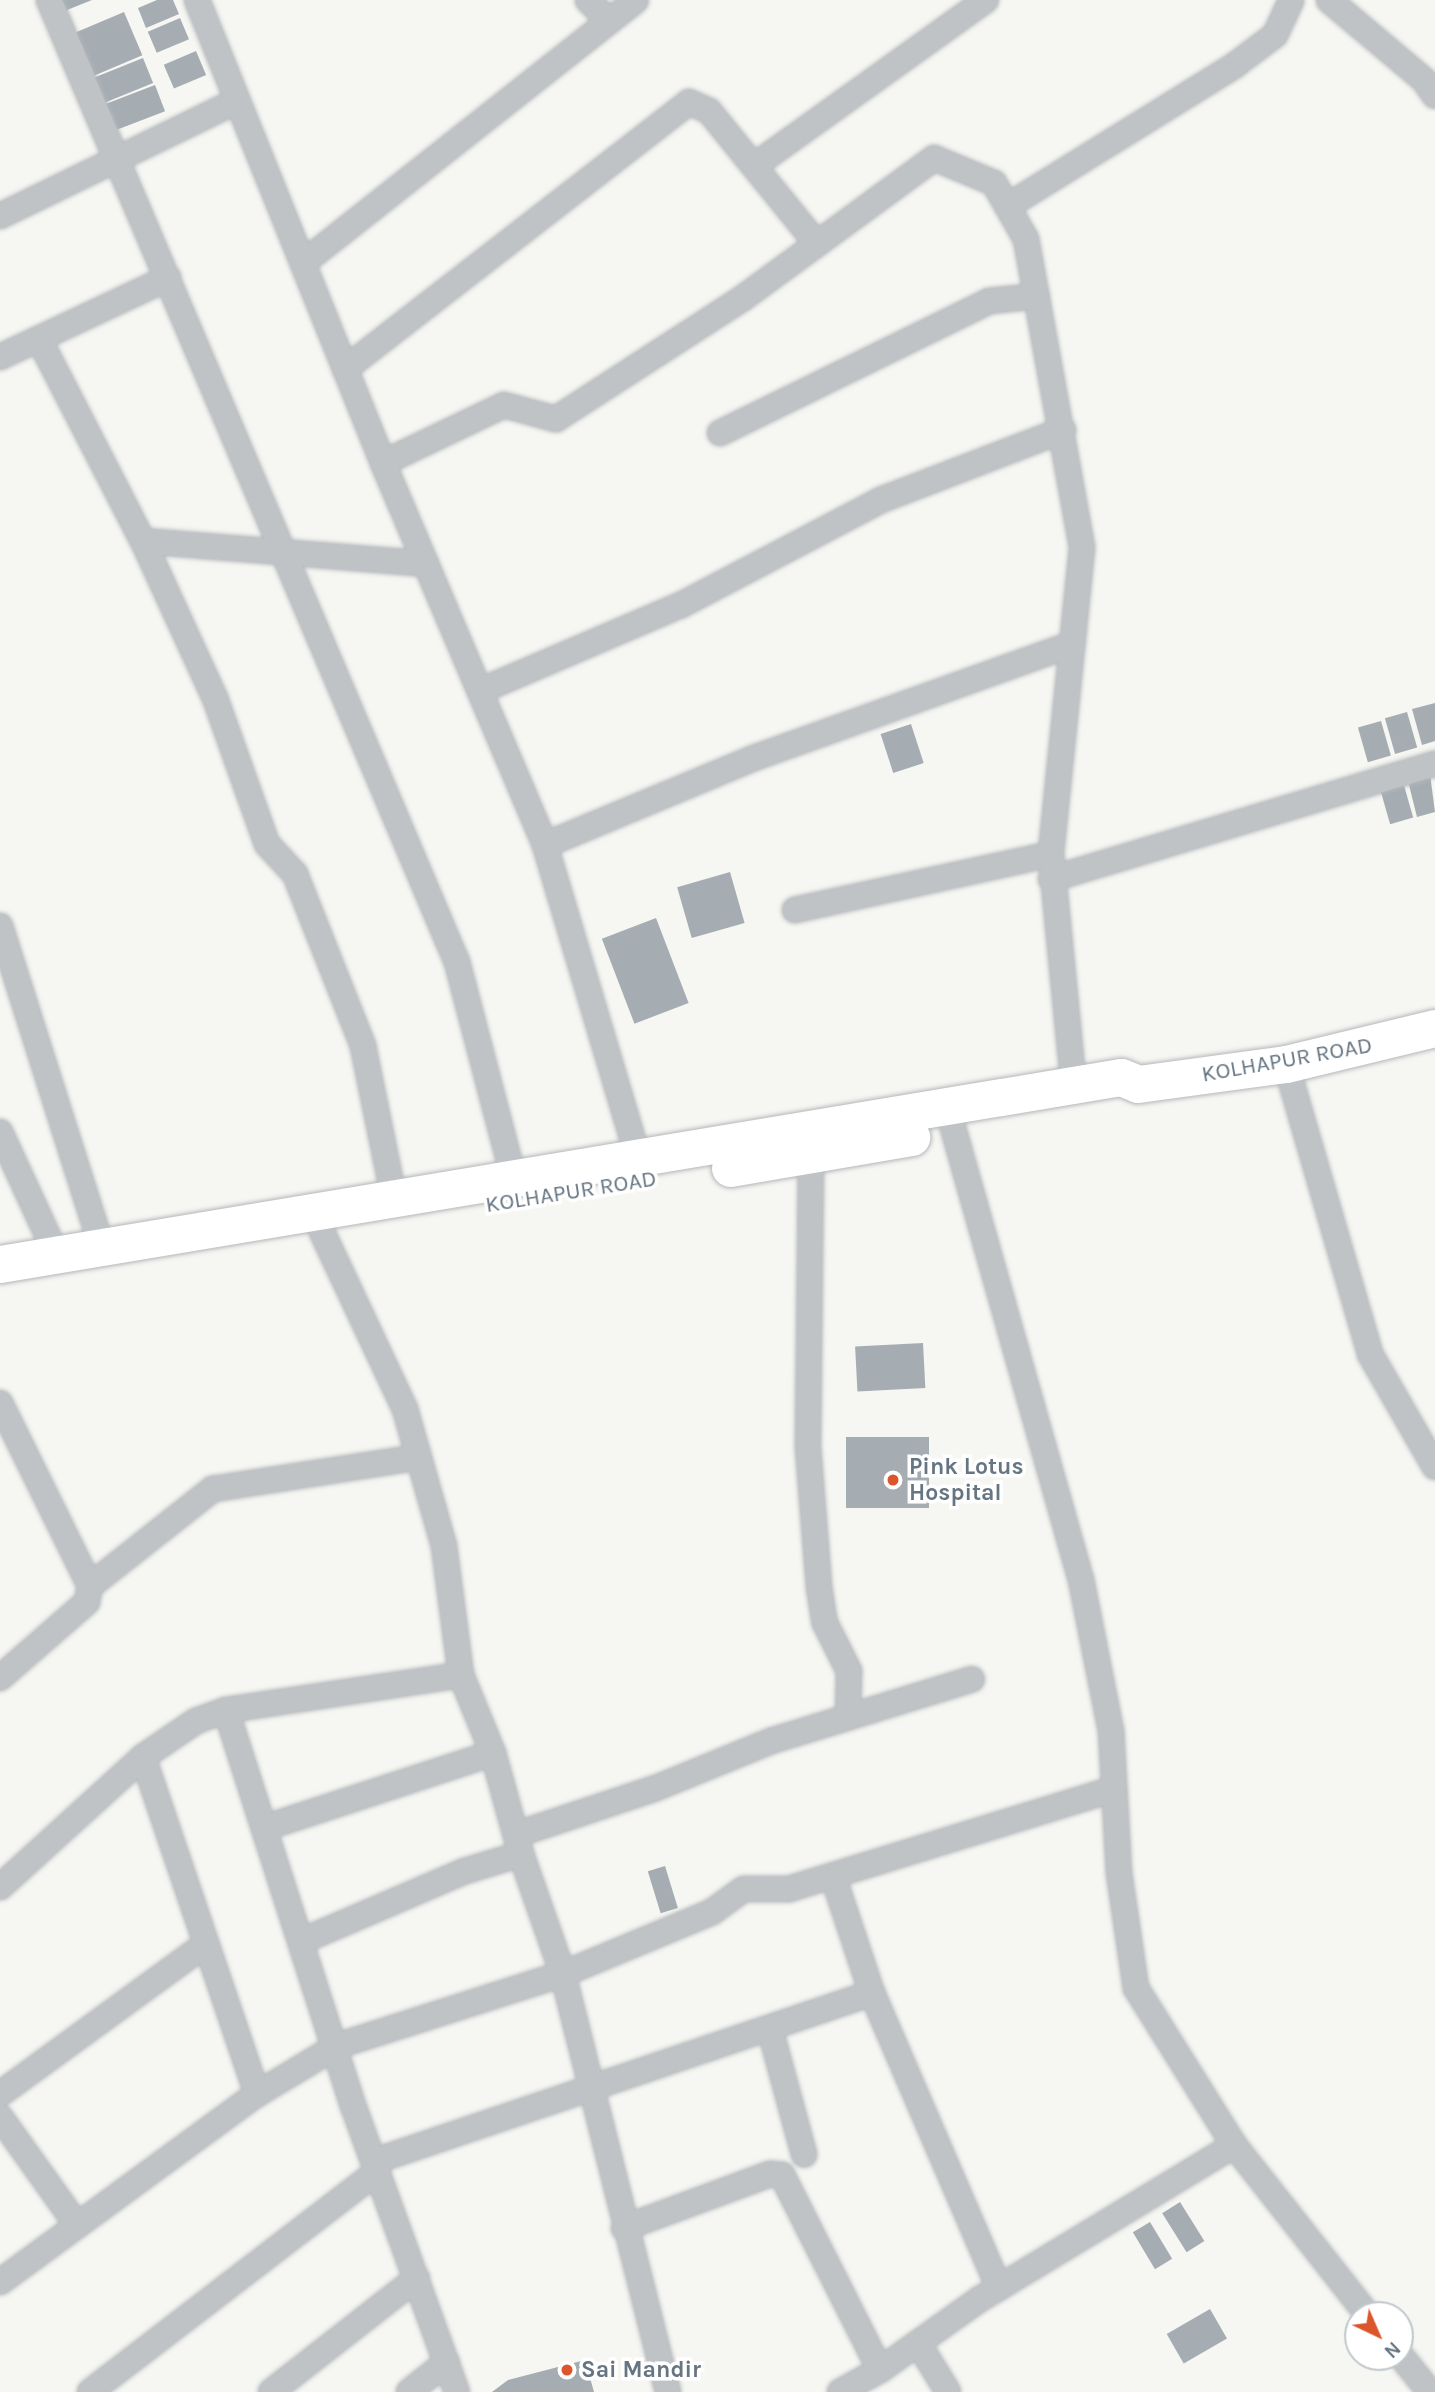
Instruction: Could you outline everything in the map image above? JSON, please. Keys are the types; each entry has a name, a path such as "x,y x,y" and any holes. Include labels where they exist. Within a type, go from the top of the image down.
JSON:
{"main road":[{"name":"KOLHAPUR ROAD","path":"0,1288 322,1232 811,1156 950,1118 1121,1077 1138,1084 1286,1064 1435,1028"},
{"name":"KOLHAPUR ROAD","path":"0,1265 639,1161 950,1118 1121,1098 1138,1084"}],"street":[{"path":"49,0 119,158 457,962 514,1180"},
{"path":"197,0 383,463 545,845 639,1161"},
{"path":"589,0 610,21"},
{"path":"303,263 636,0"},
{"path":"1007,206 1235,65 1275,35 1292,0"},
{"path":"1329,0 1424,80 1435,96"},
{"path":"754,166 977,3"},
{"path":"0,216 237,101"},
{"path":"345,369 689,102 709,111 817,244"},
{"path":"383,463 504,405 556,419 743,298 934,159 994,183 1026,239 1063,430 1082,548 1051,867 1074,1087"},
{"path":"0,357 168,278"},
{"path":"720,433 989,302 1037,296"},
{"path":"39,339 143,541 215,698 267,844 295,874 363,1045 394,1199"},
{"path":"480,691 681,605 881,499 1063,430"},
{"path":"143,541 426,564"},
{"path":"545,845 754,758 1072,644"},
{"path":"795,910 1051,867 1435,764"},
{"path":"0,926 102,1248"},
{"path":"1286,1064 1370,1354 1435,1467"},
{"path":"950,1118 1081,1580 1111,1731 1119,1873 1136,1989 1234,2145 1357,2301"},
{"path":"0,1132 57,1256"},
{"path":"811,1156 808,1447 819,1587 825,1623 849,1671 848,1717"},
{"path":"322,1232 405,1409 444,1546 461,1675 493,1753 563,1975 593,2090 624,2228 668,2392"},
{"path":"0,1678 87,1602 90,1586 1,1408"},
{"path":"90,1586 213,1489 419,1457"},
{"path":"0,1887 144,1757 196,1721 226,1710 461,1675"},
{"path":"302,1941 520,1844 848,1717 972,1679"},
{"path":"226,1710 337,2046 354,2108 457,2392"},
{"path":"264,1828 493,1753"},
{"path":"144,1757 257,2094"},
{"path":"0,2283 257,2094 337,2046 563,1975 712,1912 744,1889 789,1889 1114,1789"},
{"path":"833,1876 872,1993 999,2288"},
{"path":"0,2094 206,1944"},
{"path":"90,2392 377,2166 872,1993"},
{"path":"770,2029 804,2154"},
{"path":"0,2118 77,2225"},
{"path":"840,2392 880,2370 999,2288 1234,2145"},
{"path":"624,2228 770,2174 782,2175 880,2370"},
{"path":"271,2392 417,2278"},
{"path":"918,2343 948,2392"},
{"path":"409,2392 447,2362"},
{"path":"1413,2371 1430,2392"}],"building":[{"path":"58,0 92,0 62,12"},
{"path":"157,0 173,0 179,14 146,28 138,8"},
{"path":"124,12 142,55 94,76 76,32"},
{"path":"180,18 189,39 157,53 148,32"},
{"path":"196,51 206,75 174,89 164,65"},
{"path":"143,58 153,83 104,103 94,78"},
{"path":"155,85 165,111 116,130 106,104"},
{"path":"1435,703 1435,741 1422,745 1412,709"},
{"path":"1407,712 1417,748 1395,754 1385,718"},
{"path":"1381,721 1391,756 1368,762 1358,728"},
{"path":"911,724 924,763 893,773 881,734"},
{"path":"1430,774 1435,812 1417,817 1408,781"},
{"path":"1403,782 1413,818 1390,824 1380,789"},
{"path":"730,872 745,923 692,938 677,887"},
{"path":"656,918 689,1003 634,1024 602,939"},
{"path":"923,1343 925,1388 857,1391 855,1347"},
{"path":"846,1437 929,1437 929,1508 846,1508"},
{"path":"665,1866 678,1908 661,1913 648,1871"},
{"path":"1180,2202 1204,2241 1187,2252 1162,2213"},
{"path":"1150,2222 1172,2259 1155,2269 1133,2232"},
{"path":"1210,2309 1227,2338 1184,2363 1167,2334"},
{"name":"Sai Mandir","path":"585,2360 594,2392 492,2392 508,2380"}],"place":[{"name":"Pink Lotus Hospital","path":"893,1480"},
{"name":"Sai Mandir","path":"567,2370"}]}
